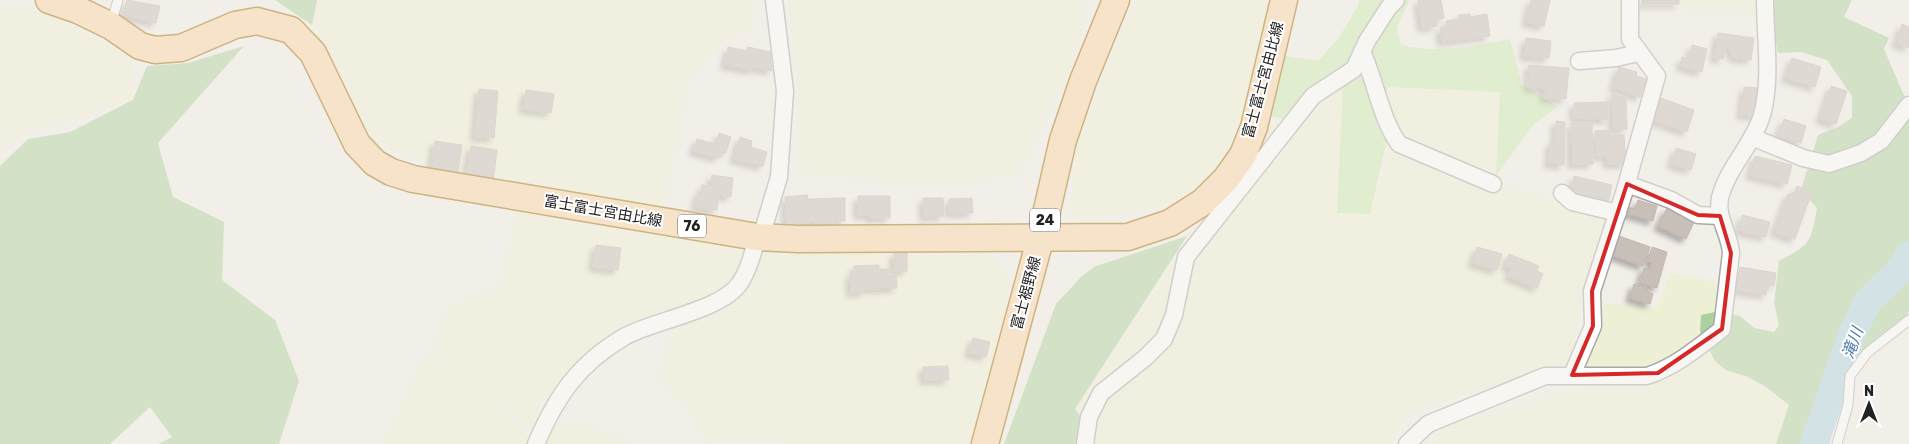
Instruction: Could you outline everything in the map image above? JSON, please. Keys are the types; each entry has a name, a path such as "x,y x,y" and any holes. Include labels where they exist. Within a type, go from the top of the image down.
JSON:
{"main road":[{"name":"富士裾野線","path":"985,444 1041,236 1063,140 1083,81 1116,0"},
{"name":"富士富士宮由比線","path":"53,1 78,10 111,26 140,46 154,50 181,48 234,25 257,21 291,30 313,53 357,144 375,163 392,172 413,178 759,237 1128,237 1170,222 1203,202 1226,179 1242,155 1254,127 1284,0"}],"street":[{"path":"536,444 558,397 577,374 624,337 720,301 739,285 748,269 779,177 785,91 774,0"},
{"path":"1085,444 1089,416 1100,393 1164,339 1174,315 1186,257 1313,96 1354,69 1363,54 1367,41 1389,7 1396,0"},
{"path":"1572,375 1593,326 1592,291 1618,213 1657,76 1638,53 1630,39 1630,0"},
{"path":"1407,444 1428,424 1545,376 1647,376 1658,372 1696,350 1722,329 1731,254 1730,244 1720,216 1720,199 1726,183 1762,116 1767,89 1765,0"},
{"path":"1579,60 1616,58 1638,53"},
{"path":"1363,54 1373,77 1390,132 1400,144 1493,184"},
{"path":"1752,137 1803,158 1829,164 1861,153 1880,141 1909,105"},
{"path":"1626,184 1671,200 1698,215 1720,216"},
{"path":"1562,193 1572,202 1618,213"}],"lane":[{"path":"111,26 118,0"},
{"path":"1837,444 1848,404 1850,376 1867,353 1909,320"}],"highlighted area":[{"path":"1627,184 1698,215 1720,216 1731,253 1722,329 1658,373 1572,375 1593,326 1592,291"}],"green space":[{"path":"275,0 317,0 312,25"},
{"path":"318,0 753,0 753,28 722,38 687,83 663,211 444,169 373,143 312,25"},
{"path":"788,0 1085,0 1086,16 1072,67 1017,175 942,183 802,175 798,88"},
{"path":"1134,0 1280,0 1240,134 1201,183 1167,205 1087,219 1070,210 1077,139"},
{"path":"1359,0 1410,0 1397,27 1401,45 1415,48 1442,49 1510,39 1522,85 1558,107 1534,124 1496,176 1500,92 1387,87 1386,144 1370,214 1337,213 1343,85 1316,100 1299,121 1268,116 1279,55 1318,61 1338,39 1358,6"},
{"path":"1682,0 1755,0 1754,13 1681,10"},
{"path":"1772,0 1852,0 1844,17 1889,38 1884,49 1909,107 1909,312 1845,386 1829,444 1776,444 1789,405 1766,387 1748,377 1726,370 1715,361 1700,332 1701,315 1719,311 1740,316 1754,328 1774,332 1779,325 1774,303 1779,261 1804,246 1811,235 1815,219 1817,208 1801,190 1818,135 1838,127 1852,118 1852,96 1827,60 1801,52 1778,53 1772,23"},
{"path":"0,9 47,13 132,56 133,100 12,139 0,152"},
{"path":"244,46 158,143 173,197 224,222 222,280 275,320 299,381 279,444 158,444 172,437 150,407 110,444 0,444 0,166 28,139 70,132 133,100 147,66 188,63"},
{"path":"1343,85 1345,161 1338,213 1370,214 1391,144 1387,87 1500,92 1496,176 1493,184 1610,216 1584,285 1573,360 1408,413 1391,444 1094,444 1096,439 1075,409 1268,122 1304,124"},
{"path":"518,210 739,247 743,256 736,274 722,292 647,320 595,346 559,381 534,432 466,385 531,437 529,444 383,444 426,356 453,375 432,352 449,308 501,287"},
{"path":"1187,236 1075,409 1093,435 1090,444 1004,444 1056,304 1082,276 1094,267"},
{"path":"772,248 985,250 1011,280 999,359 972,444 788,444 775,435 704,442 699,421 659,379 673,329 726,309 751,282 761,254"},
{"path":"1671,273 1715,282 1719,311 1701,315 1698,337 1726,370 1748,377 1789,406 1776,444 1428,444 1439,428 1581,387 1598,333 1604,303 1657,308"},
{"path":"548,423 563,423 623,436 629,444 543,444"}],"building":[{"path":"127,0 160,6 156,23 123,15"},
{"path":"1418,0 1441,0 1444,18 1436,20 1437,26 1422,28"},
{"path":"1531,0 1550,0 1544,26 1526,22"},
{"path":"1642,0 1679,0 1679,4 1642,4"},
{"path":"1470,14 1470,17 1487,14 1490,36 1442,42 1440,28 1447,27 1446,21 1459,19 1459,15"},
{"path":"1902,24 1909,27 1909,48 1896,43"},
{"path":"1718,33 1754,38 1751,60 1732,57 1731,50 1725,47 1723,59 1714,58"},
{"path":"1526,38 1551,41 1549,58 1524,56"},
{"path":"1692,45 1707,49 1702,72 1680,66 1682,57 1689,59"},
{"path":"728,47 747,51 748,47 770,52 772,71 753,67 752,70 725,65"},
{"path":"1792,58 1821,67 1815,87 1786,78"},
{"path":"1529,65 1569,68 1566,99 1544,98 1545,89 1528,87"},
{"path":"1619,67 1637,72 1636,76 1646,79 1640,97 1613,87"},
{"path":"1831,86 1847,91 1836,124 1820,119"},
{"path":"1744,87 1759,88 1756,116 1741,115"},
{"path":"479,89 498,91 494,138 475,137"},
{"path":"526,90 554,94 551,113 523,109"},
{"path":"1612,93 1626,99 1627,129 1613,129"},
{"path":"1661,98 1694,110 1687,132 1653,120"},
{"path":"1608,102 1608,120 1574,118 1574,103"},
{"path":"1784,119 1806,126 1801,143 1778,136"},
{"path":"1556,121 1565,122 1564,165 1549,164 1550,143 1555,143"},
{"path":"1571,123 1592,123 1593,164 1572,164"},
{"path":"1609,130 1609,135 1624,135 1626,164 1608,164 1607,156 1596,156 1595,131"},
{"path":"719,133 731,137 726,153 720,152 718,158 693,151 697,139 716,144"},
{"path":"740,137 752,141 751,147 767,152 763,166 734,159"},
{"path":"435,141 462,145 457,178 430,174"},
{"path":"471,146 497,150 493,182 466,179"},
{"path":"1676,148 1696,154 1691,170 1671,164"},
{"path":"1755,156 1792,165 1787,184 1750,175"},
{"path":"712,175 733,178 731,197 719,195 717,210 695,207 702,185 710,186"},
{"path":"1574,176 1612,185 1608,203 1570,194"},
{"path":"1797,186 1812,192 1795,239 1774,232 1788,194 1794,194"},
{"path":"808,195 807,199 845,198 845,221 835,221 835,225 816,225 816,222 787,225 785,197"},
{"path":"858,196 890,196 890,218 870,218 869,215 858,215"},
{"path":"923,198 943,198 944,216 924,217"},
{"path":"972,198 973,213 949,213 949,199"},
{"path":"1638,200 1657,206 1653,221 1626,213 1628,207 1635,209"},
{"path":"1667,208 1694,222 1686,239 1658,226"},
{"path":"1742,215 1770,222 1766,237 1739,231"},
{"path":"1619,236 1650,247 1643,266 1612,255"},
{"path":"596,245 621,248 618,270 593,267"},
{"path":"1477,247 1502,254 1497,270 1472,263"},
{"path":"1652,247 1667,252 1657,288 1640,283 1644,268 1650,269 1652,263 1648,261"},
{"path":"894,253 907,253 907,271 894,271"},
{"path":"1509,254 1539,266 1537,271 1543,274 1537,288 1508,276 1512,268 1505,266"},
{"path":"879,265 879,269 889,269 889,276 896,275 897,288 865,289 864,292 851,293 850,275 854,274 854,266"},
{"path":"1740,267 1776,273 1774,286 1768,285 1766,295 1736,290"},
{"path":"1634,284 1648,289 1647,292 1653,294 1650,304 1630,298"},
{"path":"973,338 990,342 986,357 969,353"},
{"path":"948,366 949,380 924,380 923,367"}],"waterway":[{"name":"滝川","path":"1814,444 1851,337 1867,302 1900,270 1909,255"}]}
